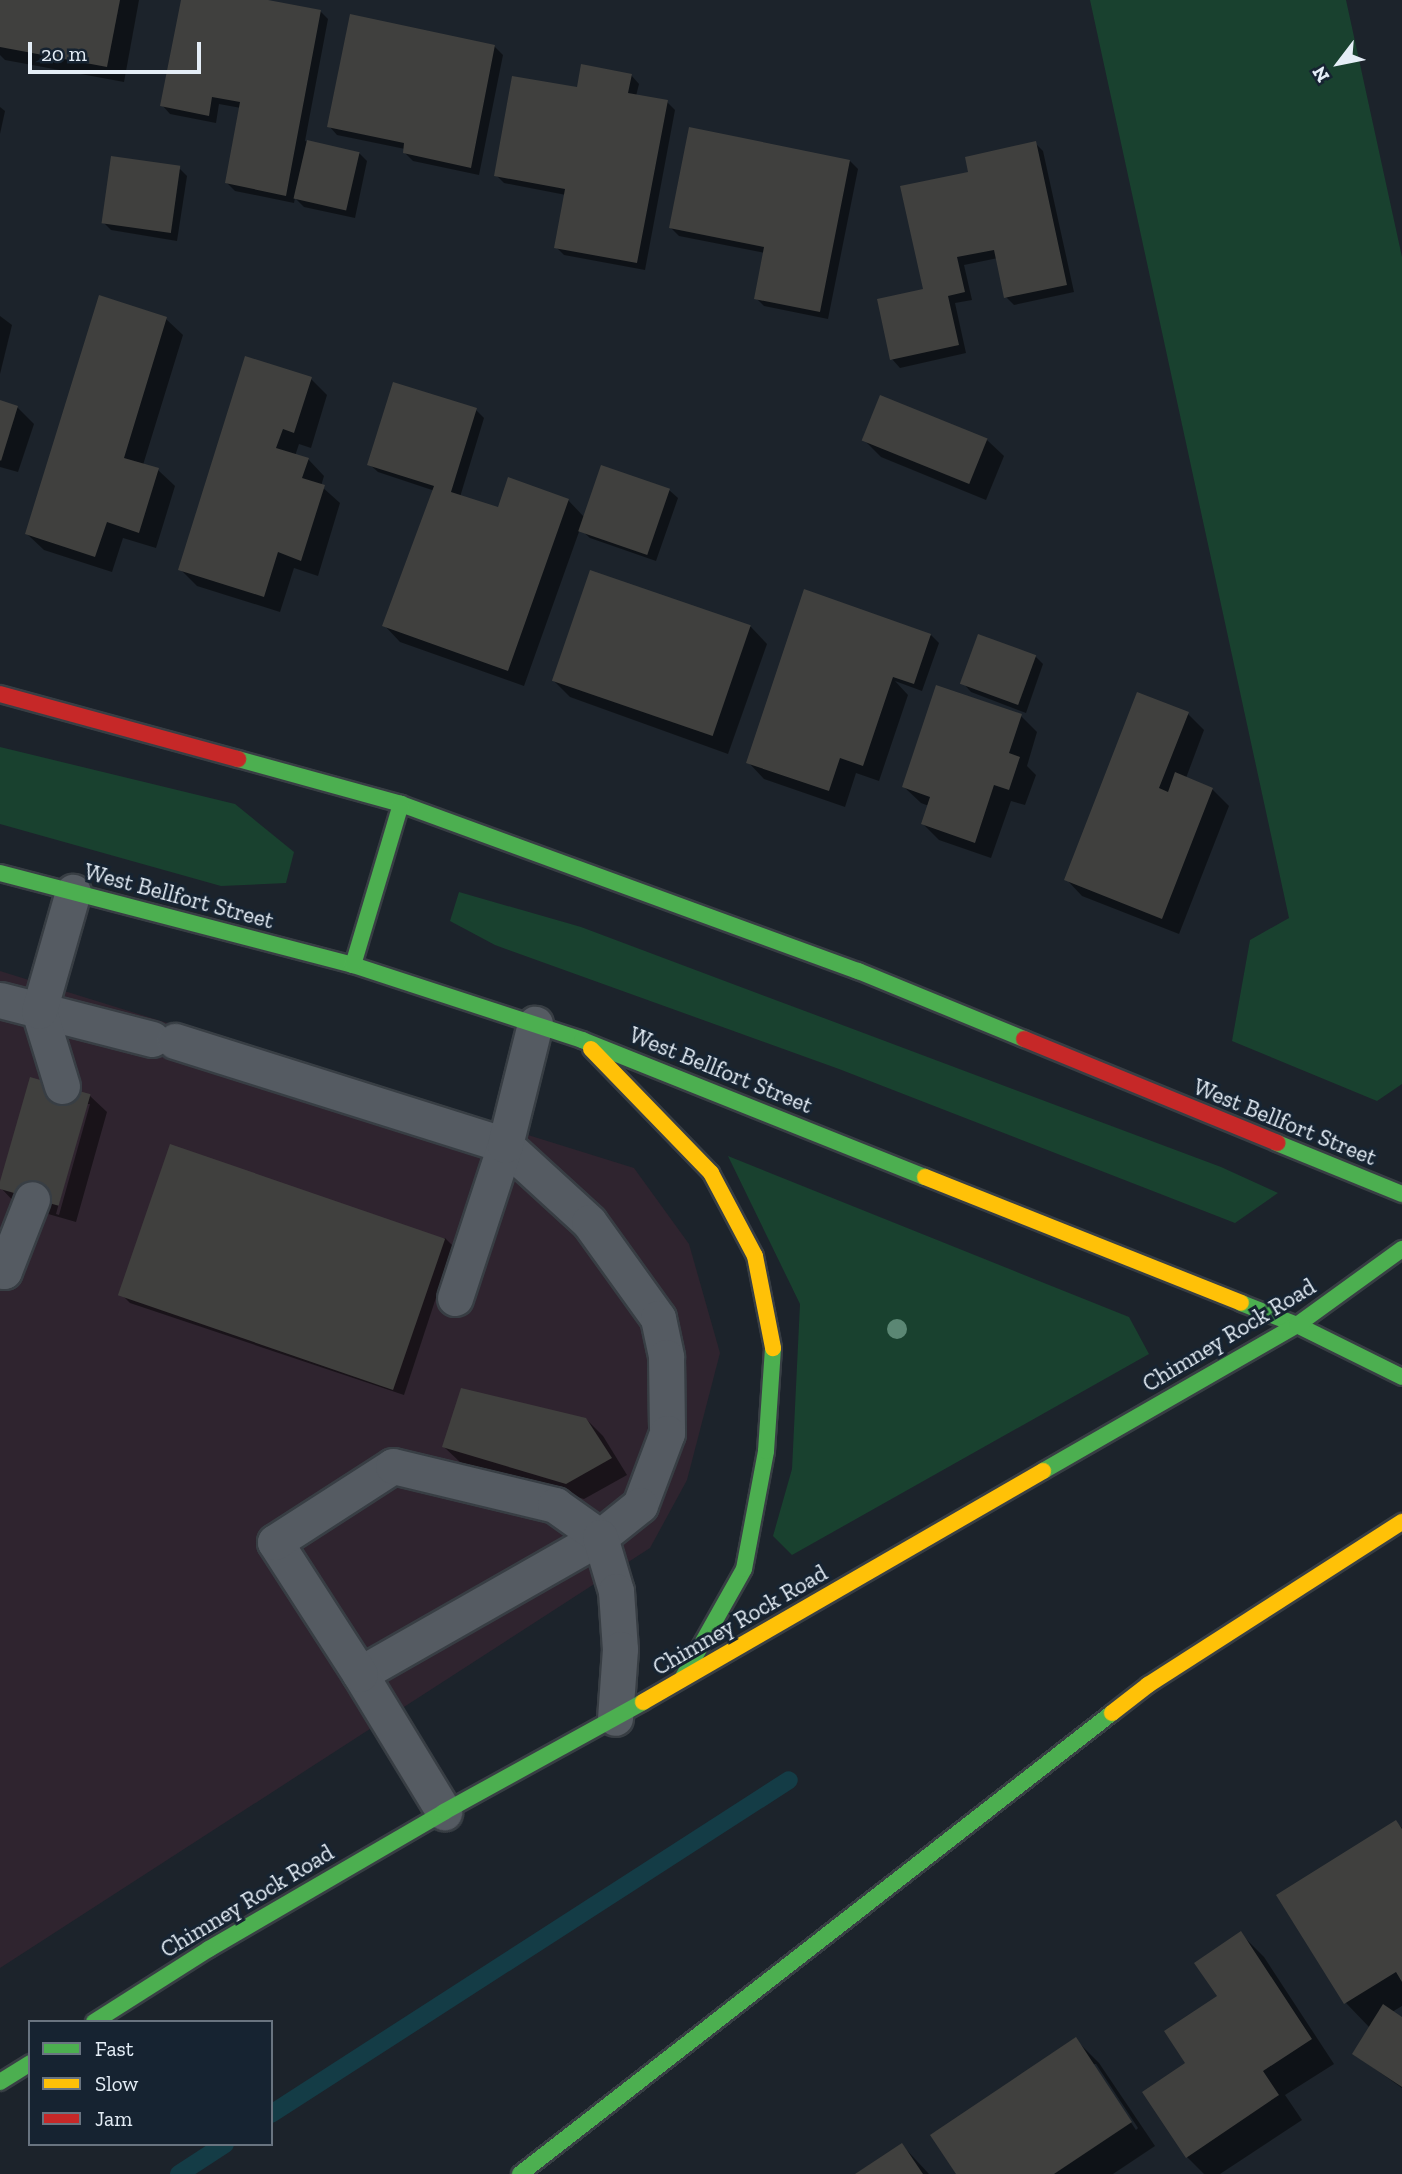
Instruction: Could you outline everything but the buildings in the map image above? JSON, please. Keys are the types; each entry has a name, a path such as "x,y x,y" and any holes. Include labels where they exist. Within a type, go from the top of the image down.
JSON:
{"main road":[{"name":"West Bellfort Street","path":"0,694 401,804 858,971 1402,1194"},
{"path":"353,965 401,804"},
{"name":"West Bellfort Street","path":"0,873 353,965 582,1040 1297,1325 1402,1377"},
{"path":"582,1040 712,1174 755,1256 773,1345 760,1498 744,1569 681,1680"},
{"name":"Chimney Rock Road","path":"97,2020 209,1949 444,1812 615,1718 1297,1325 1402,1249"},
{"path":"520,2174 1148,1685 1402,1522"},
{"path":"0,2082 28,2064"}],"lane":[{"path":"62,1086 39,1011 73,892"},
{"path":"0,1000 163,1040 505,1145 589,1223 658,1318 666,1357 667,1433 640,1505 600,1537 360,1674"},
{"path":"455,1298 505,1145 535,1024"},
{"path":"0,1270 4,1271 32,1199"},
{"path":"444,1812 275,1542 393,1466 555,1505 600,1537 616,1591 620,1649 615,1718"}],"shaded area":[{"path":"0,971 634,1168 689,1244 720,1353 687,1480 650,1548 0,1968"}],"green space":[{"path":"1090,0 1346,0 1402,257 1402,1084 1377,1101 1232,1041 1250,940 1289,918"},
{"path":"0,747 235,804 294,852 286,883 221,886 0,824"},
{"path":"459,892 581,927 1221,1167 1278,1193 1235,1223 839,1069 495,945 450,921"},
{"path":"728,1156 1129,1317 1149,1354 792,1555 773,1536 792,1469 800,1304"}],"waterway":[{"path":"273,2113 789,1780"},
{"path":"179,2174 222,2146"}],"traffic: fast":[{"path":"238,759 401,804 858,971 1024,1039"},
{"path":"353,965 401,804"},
{"path":"0,873 353,965 582,1040 925,1177"},
{"path":"1277,1143 1402,1194"},
{"path":"1043,1471 1297,1325 1402,1249"},
{"path":"1241,1303 1297,1325 1402,1377"},
{"path":"682,1679 744,1569 766,1451 773,1348"},
{"path":"97,2020 209,1949 444,1812 643,1702"},
{"path":"520,2174 1112,1713"},
{"path":"0,2082 28,2064"}],"traffic: slow":[{"path":"591,1049 711,1173 755,1256 773,1348"},
{"path":"925,1177 1241,1303"},
{"path":"643,1702 1043,1471"},
{"path":"1112,1713 1148,1685 1402,1522"}],"traffic: jam":[{"path":"0,694 238,759"},
{"path":"1024,1039 1277,1143"}]}
